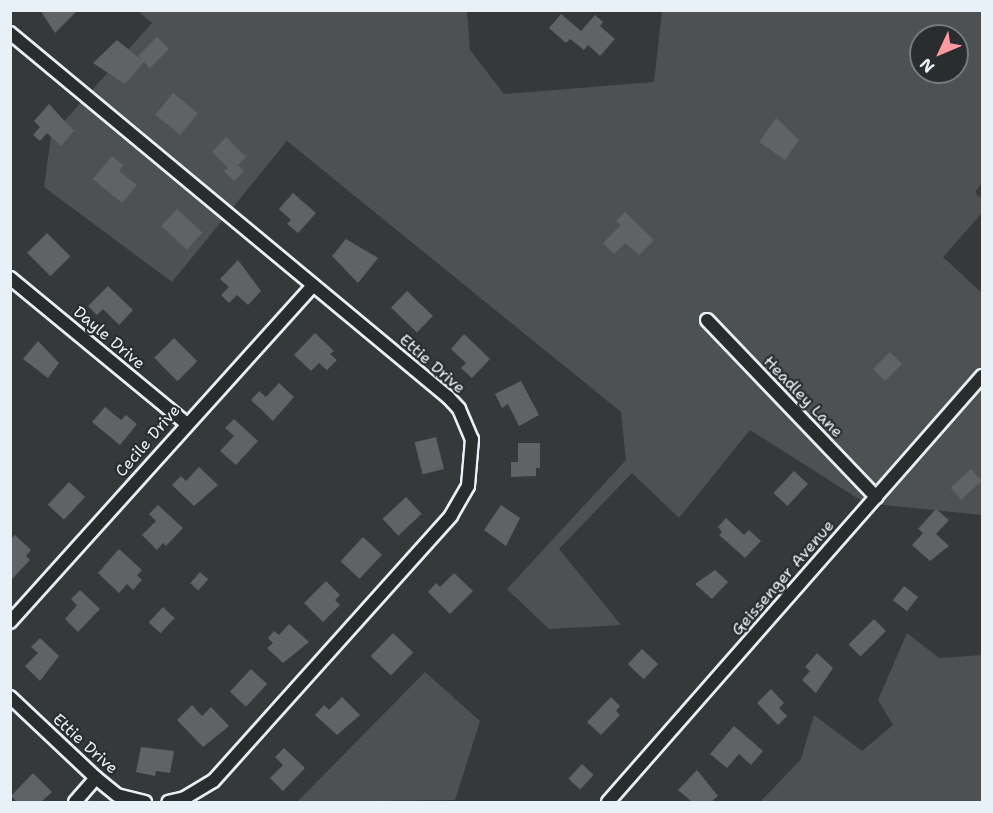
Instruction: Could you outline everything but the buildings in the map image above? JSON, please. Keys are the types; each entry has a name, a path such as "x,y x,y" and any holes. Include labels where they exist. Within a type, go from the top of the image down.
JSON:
{"street":[{"name":"Ettie Drive","path":"10,33 459,409 472,439 468,486 451,516 213,781 186,798 168,802"},
{"name":"Dayle Drive","path":"10,278 186,423"},
{"name":"Cecile Drive","path":"10,622 186,423 313,285"},
{"name":"Headley Lane","path":"706,320 876,497"},
{"name":"Geissenger Avenue","path":"608,802 982,376"},
{"name":"Ettie Drive","path":"10,697 117,795 145,802"},
{"path":"75,802 96,778"}],"shaded area":[{"path":"138,11 467,11 470,50 504,94 654,82 662,11 982,11 982,183 975,192 982,199 982,213 943,257 982,293 982,515 865,503 750,430 679,518 632,473 559,549 621,625 549,629 507,589 626,460 621,412 287,141 172,282 44,187 51,136 152,23"},
{"path":"907,633 939,658 982,655 982,802 760,802 801,759 814,715 862,751 893,725 878,700"},
{"path":"425,672 480,721 455,800 297,802"}]}
